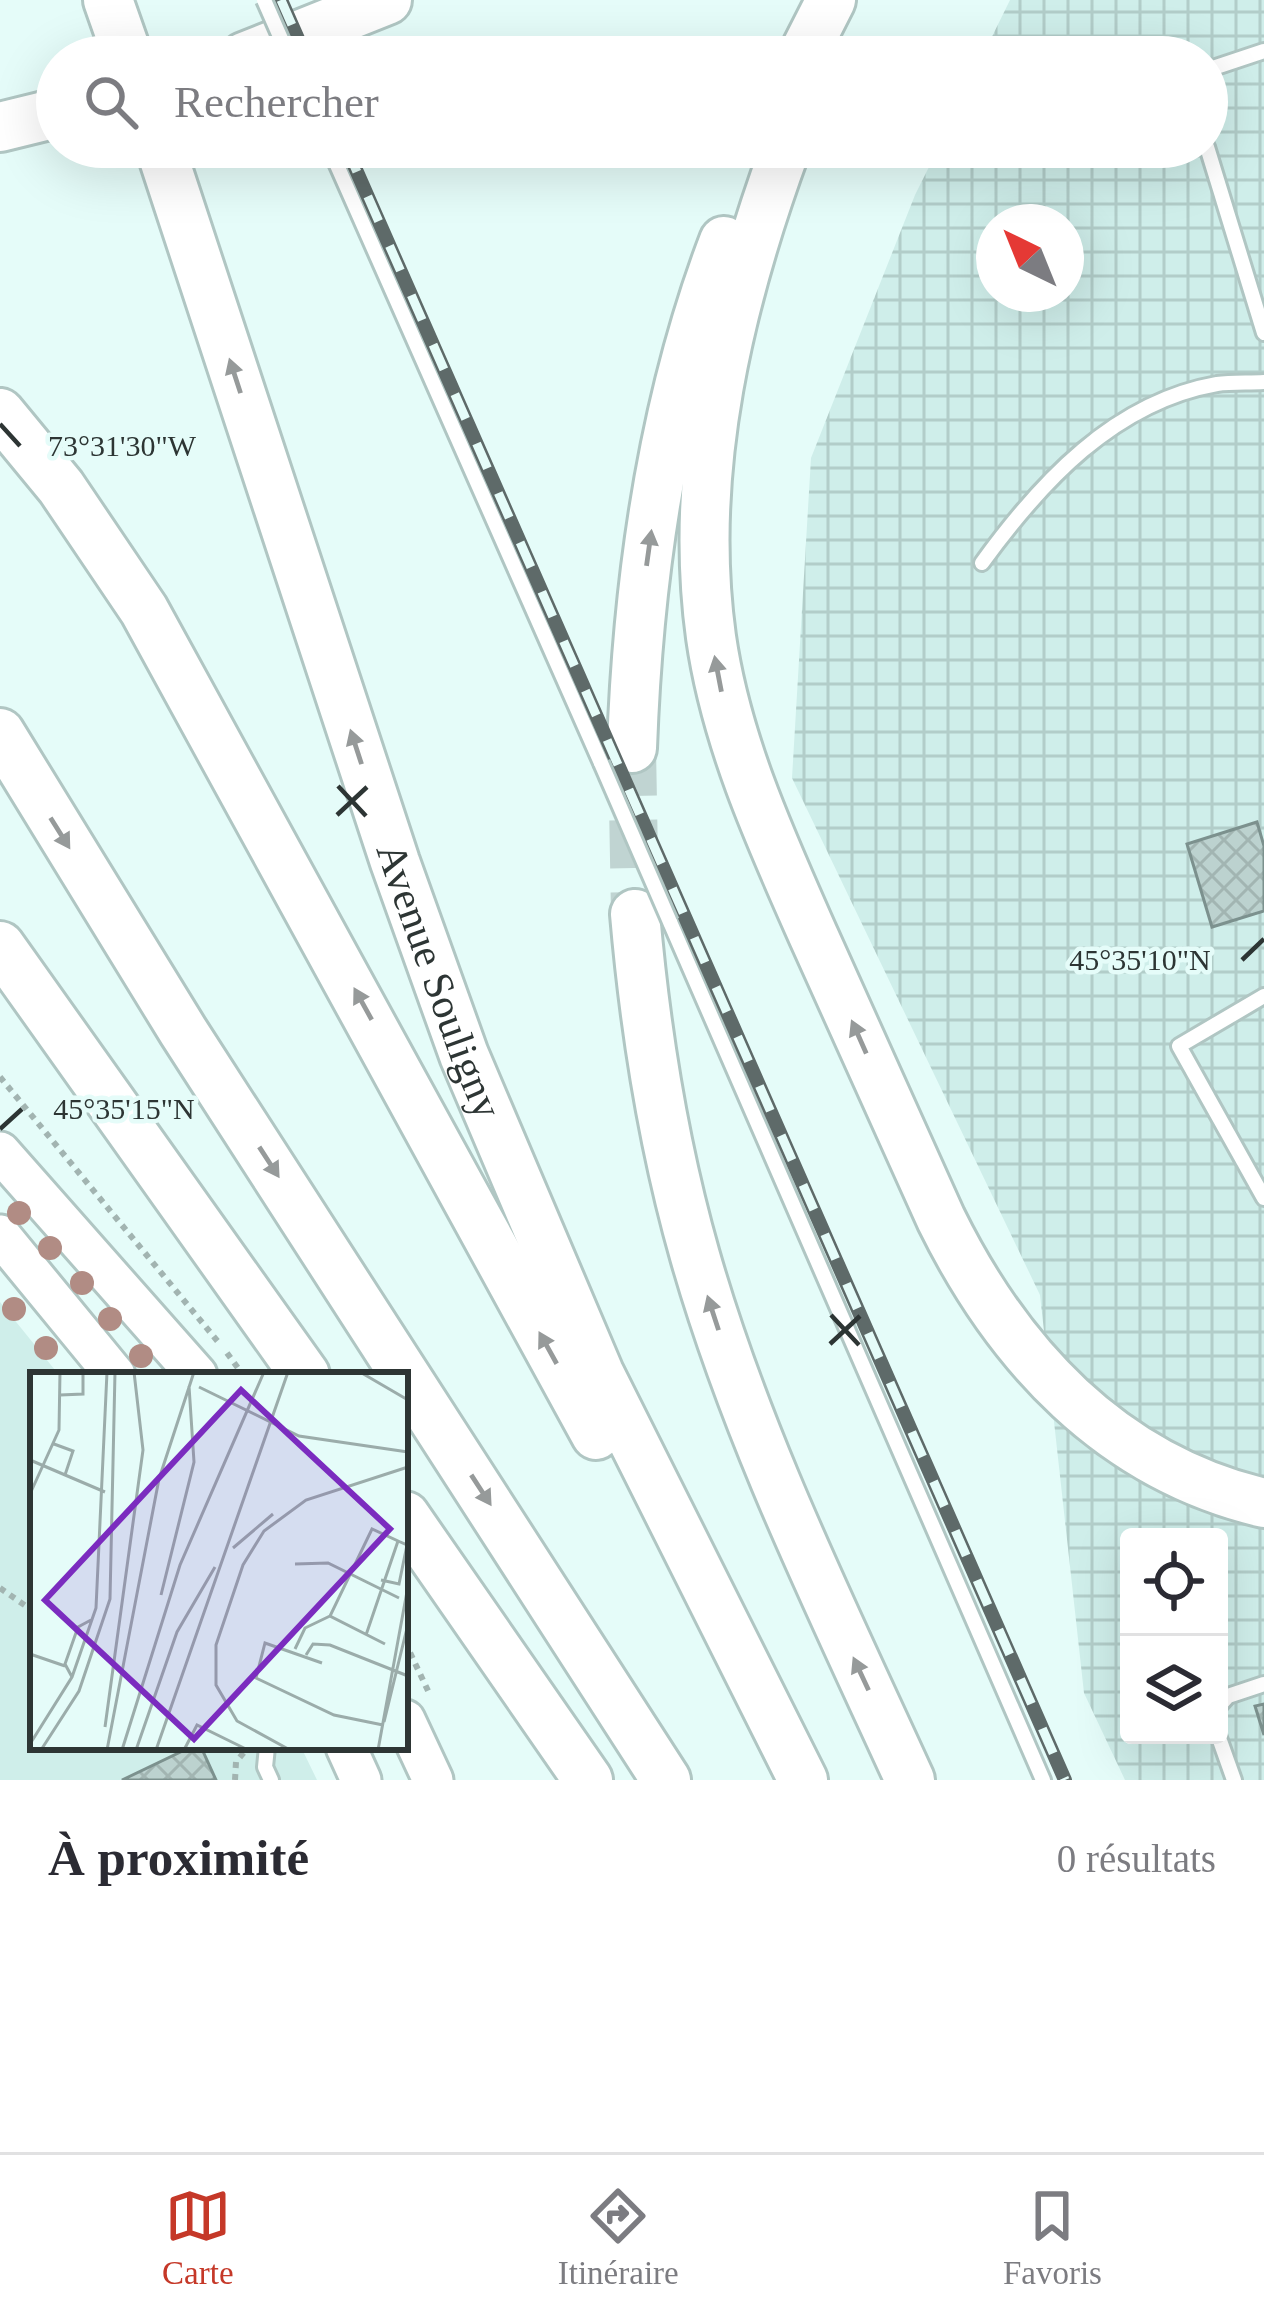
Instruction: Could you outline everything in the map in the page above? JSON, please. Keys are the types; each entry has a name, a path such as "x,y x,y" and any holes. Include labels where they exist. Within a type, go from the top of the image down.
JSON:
{"highway":[{"path":"108,0 121,36"},
{"path":"297,36 387,0"},
{"path":"813,36 831,0"},
{"path":"832,36 848,0"},
{"path":"0,128 36,119"},
{"name":"Avenue Souligny","path":"167,168 394,862 464,1055 599,1373 803,1780"},
{"path":"617,756 647,556 680,387 713,272 752,168"},
{"path":"779,168 726,352 705,494 711,638 749,783 941,1219 1010,1337 1067,1397 1135,1448 1213,1486 1264,1503"},
{"path":"0,413 91,527 207,719 566,1382 789,1780"},
{"path":"0,733 183,1031 402,1372"},
{"path":"653,918 660,1105 711,1309 796,1529 910,1780"},
{"path":"0,946 303,1372"},
{"path":"408,1381 665,1780"},
{"path":"408,1520 588,1780"}],"main road":[{"path":"0,1152 194,1372"},
{"path":"0,1235 114,1372"},
{"path":"408,1726 433,1780"},
{"path":"347,1750 362,1780"}],"lane":[{"path":"264,0 280,36"},
{"path":"1228,63 1264,52"},
{"path":"339,168 617,756 653,918 1043,1780"},
{"path":"1213,168 1264,333"},
{"path":"982,563 1040,489 1088,444 1127,418 1216,384 1264,382"},
{"path":"1264,996 1179,1046 1264,1198"},
{"path":"1228,1696 1264,1684"},
{"path":"1221,1744 1234,1780"},
{"path":"267,1750 265,1767 271,1780"}],"path":[{"path":"0,1077 191,1304 241,1372"},
{"path":"0,1588 30,1609"},
{"path":"235,1780 236,1762 247,1750"}],"shaded area":[{"path":"1010,0 1264,0 1264,1780 1125,1780 1084,1693 1040,1295 792,778 811,458 928,168 1228,168 1228,36 992,36"},
{"path":"0,1302 57,1372 30,1372 30,1750 302,1750 317,1780 0,1780"}],"building":[{"path":"1257,822 1264,846 1264,911 1212,927 1187,844"},
{"path":"1264,1704 1264,1735 1255,1706"},
{"path":"185,1750 202,1750 216,1780 122,1780"}],"tunnel":[{"path":"632,748 635,914"}],"railway":[{"path":"281,0 297,36"},
{"path":"355,168 1065,1780"}]}
